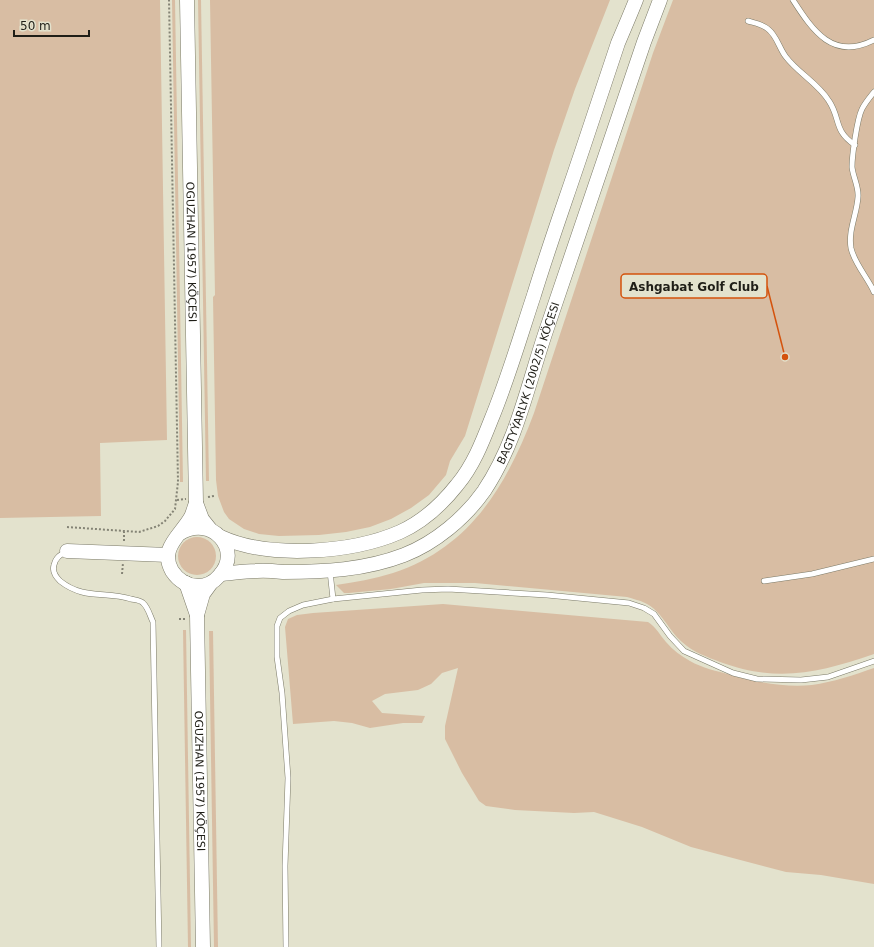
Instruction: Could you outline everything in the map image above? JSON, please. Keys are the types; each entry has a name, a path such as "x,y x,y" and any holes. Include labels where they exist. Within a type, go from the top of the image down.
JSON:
{"street":[{"name":"OGUZHAN (1957) KÖÇESI","path":"187,0 196,503 202,520 215,533 227,549 228,556 225,568 203,594 197,615 203,947"},
{"name":"BAGTYÝARLYK (2002/5) KÖÇESI","path":"215,533 247,545 278,550 315,550 356,545 374,541 401,531 434,510 458,484 469,469 479,450 502,395 543,266 619,41 636,0"},
{"name":"BAGTYÝARLYK (2002/5) KÖÇESI","path":"216,578 255,570 282,572 355,568 376,564 405,555 420,548 444,531 467,511 483,491 506,451 529,391 543,339 644,42 660,0"},
{"name":"OGUZHAN (1957) KÖÇESI","path":"168,555 174,538 179,534 190,518 196,503"},
{"path":"179,534 190,528 204,527 215,533"},
{"path":"67,551 168,555 171,570 180,580 186,583 198,586 216,578"},
{"name":"OGUZHAN (1957) KÖÇESI","path":"186,583 197,615"}],"lane":[{"path":"793,0 814,30 826,40 852,47 874,40"},
{"path":"748,21 763,25 774,35 786,57 818,87 827,98 833,109 840,131 846,139 855,145"},
{"path":"874,92 865,103 860,114 852,166 858,197 851,234 851,247 857,262 874,292"},
{"path":"67,551 56,559 53,567 54,573 58,579 70,588 85,593 127,597 142,602 147,608 153,622 159,947"},
{"path":"764,581 812,574 874,559"},
{"path":"330,570 333,599"},
{"path":"286,947 288,778 282,693 277,657 277,626 280,618 289,611 303,605 333,599 422,590 448,589 547,595 629,603 644,608 654,614 670,636 684,651 732,673 757,679 801,680 828,677 874,661"}],"path":[{"path":"67,527 139,532 148,530 165,521 175,509 177,503 178,482 169,0"}],"shaded area":[{"path":"0,0 160,0 167,440 100,443 101,516 0,518"},
{"path":"172,0 175,0 183,482 180,482"},
{"path":"198,0 201,0 209,481 206,481"},
{"path":"210,0 610,0 575,89 554,150 465,436 450,461 446,475 429,495 411,508 391,519 370,527 346,532 319,535 279,536 259,534 244,529 229,519 224,512 218,496 216,480 213,297 215,295"},
{"path":"673,0 874,0 874,654 854,661 798,673 779,674 741,668 700,654 686,646 656,610 645,603 627,597 475,583 424,583 391,589 349,593 344,593 336,585 393,573 420,562 444,548 482,511 498,489 523,440 534,413 653,53"},
{"path":"197,537 210,543 216,556 210,569 197,575 184,569 178,556 184,543"},
{"path":"443,604 648,622 674,650 683,657 710,669 740,678 771,684 802,686 820,684 874,668 874,884 821,875 786,872 691,847 642,827 594,812 574,813 515,810 486,806 479,801 462,773 445,739 445,726 458,668 442,673 431,684 418,690 385,694 372,701 382,713 425,716 422,723 403,723 370,728 352,723 334,721 293,724 285,627 288,619 297,615 313,613"},
{"path":"183,630 186,630 191,947 188,947"},
{"path":"209,631 213,631 218,947 214,947"}],"place":[{"name":"Ashgabat Golf Club","path":"785,357"}]}
